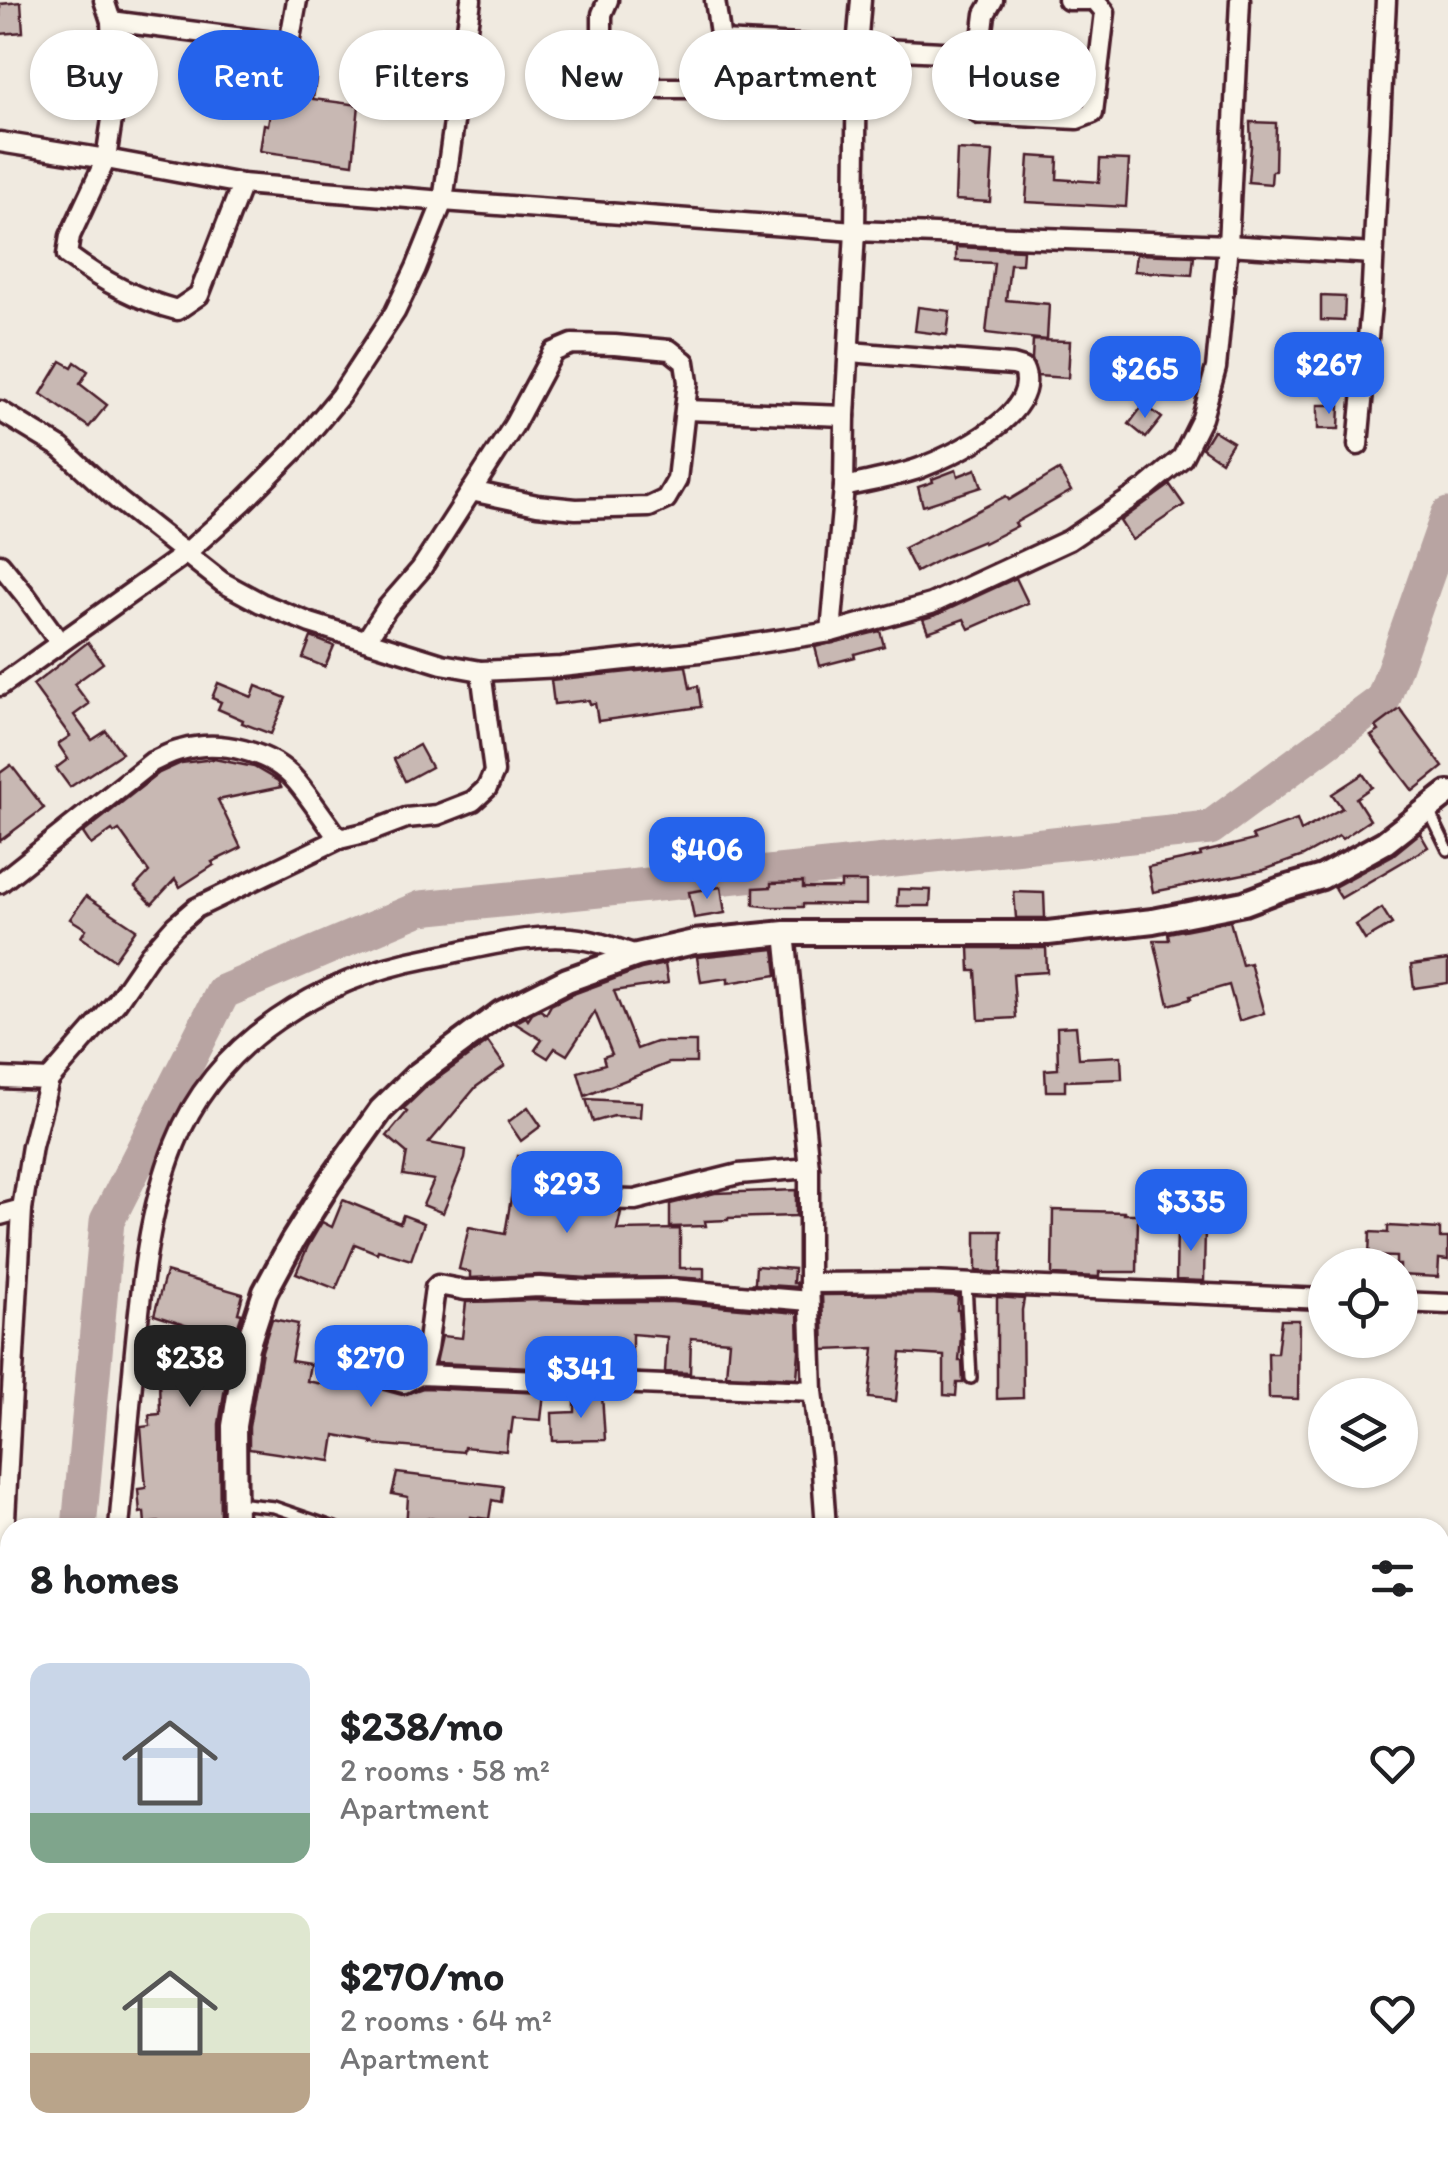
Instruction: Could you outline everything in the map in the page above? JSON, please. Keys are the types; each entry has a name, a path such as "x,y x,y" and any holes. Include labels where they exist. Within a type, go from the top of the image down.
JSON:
{"street":[{"path":"104,0 112,20 114,106 106,158 70,236 67,255 130,292 177,310 199,295 242,184"},
{"path":"112,20 289,44 296,0"},
{"path":"0,686 186,554 296,449 340,396 394,312 444,201 471,0"},
{"path":"608,0 602,14 602,58 613,83 637,88 679,88"},
{"path":"714,0 719,30"},
{"path":"859,30 861,0"},
{"path":"984,30 985,14 993,0"},
{"path":"1068,0 1092,0 1105,12 1096,88"},
{"path":"0,411 61,448 118,500 222,582 310,623 403,653 481,671 680,654 832,632 932,604 1069,540 1146,488 1182,458 1202,418 1216,368 1228,246 1240,0"},
{"path":"1358,445 1368,354 1386,0"},
{"path":"832,632 844,487 857,120"},
{"path":"0,142 242,184 444,201 855,231 1373,254"},
{"path":"368,639 421,569 470,491 514,425 553,352 572,344 670,350 685,362 688,382 678,480 666,498 649,506 576,509 470,491"},
{"path":"844,487 918,469 994,430 1018,407 1027,381 1023,368 1013,365 850,352"},
{"path":"686,410 844,416"},
{"path":"0,564 60,643"},
{"path":"2,1518 5,1399 22,1209 32,1146 49,1080 118,1002 150,954 196,908 339,840 406,818 438,814 472,801 488,788 494,772 481,671"},
{"path":"0,883 152,762 180,750 201,747 265,756 295,779 339,840"},
{"path":"235,1518 234,1426 247,1347 265,1292 330,1182 381,1110 417,1075 501,1013 567,980 637,955 694,942 785,933 1048,933 1171,918 1244,903 1322,877 1384,842 1448,793"},
{"path":"785,933 809,1168 813,1391 825,1518"},
{"path":"120,1518 142,1280 175,1143 205,1088 274,1020 342,983 396,964 557,937 585,940 637,955"},
{"path":"0,1078 49,1080"},
{"path":"594,1199 635,1200 738,1174 809,1168"},
{"path":"0,1215 22,1209"},
{"path":"420,1375 438,1285 475,1290 809,1292 930,1282 1308,1298"},
{"path":"1418,1303 1448,1304"},
{"path":"332,1362 404,1383 420,1375 813,1391"}],"lane":[{"path":"1428,808 1448,850"},
{"path":"966,1284 971,1378"},
{"path":"235,1503 274,1507 306,1518"}],"building":[{"path":"21,2 23,32 0,34 0,4"},
{"path":"319,100 339,102 339,120 357,120 353,164 260,151 264,124 268,125 269,120 319,120"},
{"path":"1250,122 1276,123 1271,184 1248,182"},
{"path":"957,150 993,152 990,202 955,200"},
{"path":"1029,156 1058,158 1057,179 1099,182 1100,159 1129,160 1126,207 1026,202"},
{"path":"956,247 1023,250 1022,264 1010,264 1006,300 1049,304 1047,340 986,333 994,263 956,261"},
{"path":"1136,254 1194,256 1192,275 1134,271"},
{"path":"1321,296 1345,297 1344,321 1321,320"},
{"path":"918,307 950,311 947,335 915,331"},
{"path":"1033,340 1070,341 1068,378 1037,376 1032,359"},
{"path":"61,361 72,367 75,362 88,371 80,384 107,405 89,427 41,394"},
{"path":"1144,404 1162,418 1146,438 1129,424"},
{"path":"1318,405 1340,405 1339,429 1318,429"},
{"path":"1213,430 1233,442 1221,461 1202,448"},
{"path":"976,469 982,487 923,506 918,487 956,470 958,476"},
{"path":"1059,470 1071,491 1015,523 1017,526 916,572 904,548 1006,496 1009,500"},
{"path":"1170,485 1184,505 1132,540 1120,521"},
{"path":"1016,578 1028,603 969,629 964,619 928,632 923,619"},
{"path":"880,631 884,646 820,666 815,647"},
{"path":"311,637 334,646 325,667 303,658"},
{"path":"88,642 103,663 74,684 89,704 74,715 92,740 106,731 122,753 70,787 56,768 68,759 58,744 70,736 33,685"},
{"path":"686,666 690,688 698,686 701,707 598,721 595,703 590,704 589,700 554,704 551,680"},
{"path":"218,683 252,697 256,686 286,698 271,734 218,709 221,702 212,698"},
{"path":"1400,709 1443,767 1413,791 1371,736 1379,731 1376,727"},
{"path":"419,745 431,767 405,781 394,759"},
{"path":"214,759 254,767 278,781 281,787 218,800 241,848 212,862 214,865 180,887 175,879 152,904 135,887 149,872 119,830 112,830 91,845 83,833 159,773 181,763"},
{"path":"11,765 44,808 0,841 0,773"},
{"path":"1363,774 1372,787 1356,798 1370,820 1342,839 1339,836 1303,856 1264,870 1153,892 1148,867 1254,840 1252,836 1297,820 1301,831 1342,808 1332,794"},
{"path":"1420,833 1428,847 1341,898 1334,887 1393,855"},
{"path":"803,882 803,888 841,888 841,882 866,882 866,905 754,905 754,888"},
{"path":"721,887 725,913 694,918 689,892"},
{"path":"898,889 931,890 930,906 897,906"},
{"path":"1014,892 1044,893 1045,918 1016,918"},
{"path":"86,896 136,929 114,960 81,937 86,929 70,919"},
{"path":"1382,908 1392,924 1365,940 1356,925"},
{"path":"1230,921 1242,965 1250,963 1264,1013 1239,1021 1229,985 1169,1005 1154,940 1169,940 1168,933"},
{"path":"969,948 1046,948 1047,972 1013,974 1016,1018 979,1020 976,971 970,971"},
{"path":"774,949 777,975 728,983 728,978 701,982 697,957"},
{"path":"1448,960 1448,983 1414,988 1411,965"},
{"path":"665,964 668,983 614,991 637,1049 656,1042 696,1042 696,1063 669,1063 585,1096 578,1072 605,1064 603,1057 612,1054 595,1012 567,1055 555,1048 548,1058 535,1050 542,1040 515,1023 526,1017 528,1020 540,1010 546,1014 551,1005 573,994"},
{"path":"1076,1026 1079,1058 1121,1056 1122,1079 1065,1081 1065,1091 1046,1091 1045,1070 1058,1069 1057,1027"},
{"path":"488,1042 505,1066 476,1087 429,1143 466,1150 443,1213 423,1205 434,1180 403,1175 407,1153 387,1136 407,1112 403,1109 427,1086"},
{"path":"586,1099 641,1102 640,1117 614,1116 593,1122"},
{"path":"528,1107 541,1126 521,1141 508,1122"},
{"path":"518,1156 571,1164 565,1199 582,1202 593,1211 621,1212 617,1230 680,1229 680,1268 704,1268 704,1279 540,1275 470,1278 470,1272 459,1269 469,1227 505,1234"},
{"path":"796,1190 796,1216 728,1218 705,1221 706,1226 670,1227 670,1204 715,1193"},
{"path":"343,1200 400,1223 403,1215 424,1223 411,1260 355,1244 336,1289 296,1273 322,1222 332,1227"},
{"path":"1053,1210 1138,1214 1137,1272 1099,1272 1099,1277 1052,1275"},
{"path":"1388,1226 1440,1229 1440,1238 1448,1238 1448,1260 1439,1259 1438,1277 1418,1276 1418,1248 1369,1248 1370,1232 1388,1233"},
{"path":"1177,1227 1205,1227 1204,1281 1176,1280"},
{"path":"976,1231 1002,1231 1001,1273 976,1271"},
{"path":"756,1266 794,1269 793,1283 797,1287 752,1284"},
{"path":"166,1272 243,1294 219,1424 220,1518 144,1518 144,1512 140,1513 138,1489 146,1488 141,1427 150,1426 149,1415 160,1414 159,1379 180,1379 194,1328 154,1315"},
{"path":"822,1295 958,1296 963,1383 957,1383 956,1396 944,1395 944,1356 901,1353 896,1401 869,1398 874,1348 824,1350"},
{"path":"997,1297 1024,1299 1023,1398 997,1399"},
{"path":"466,1302 672,1302 798,1313 797,1378 726,1375 729,1341 691,1338 690,1373 665,1372 667,1337 632,1334 632,1371 616,1370 616,1354 577,1354 576,1369 436,1363 442,1336 462,1338"},
{"path":"272,1319 298,1324 291,1361 310,1364 307,1381 342,1388 343,1379 402,1395 423,1388 544,1393 541,1420 513,1418 506,1451 464,1447 463,1452 372,1444 335,1435 331,1461 249,1449 262,1351"},
{"path":"1281,1320 1299,1320 1298,1399 1269,1398 1268,1353 1277,1353"},
{"path":"369,1346 410,1354 414,1347 409,1366 403,1370 367,1360"},
{"path":"575,1394 602,1395 605,1440 553,1441 552,1413 575,1412"},
{"path":"397,1473 503,1486 501,1502 492,1500 489,1518 407,1518 408,1497 392,1494"}],"waterway":[{"path":"80,1518 107,1221 223,992 421,908 1210,828 1383,700 1448,515"}]}
